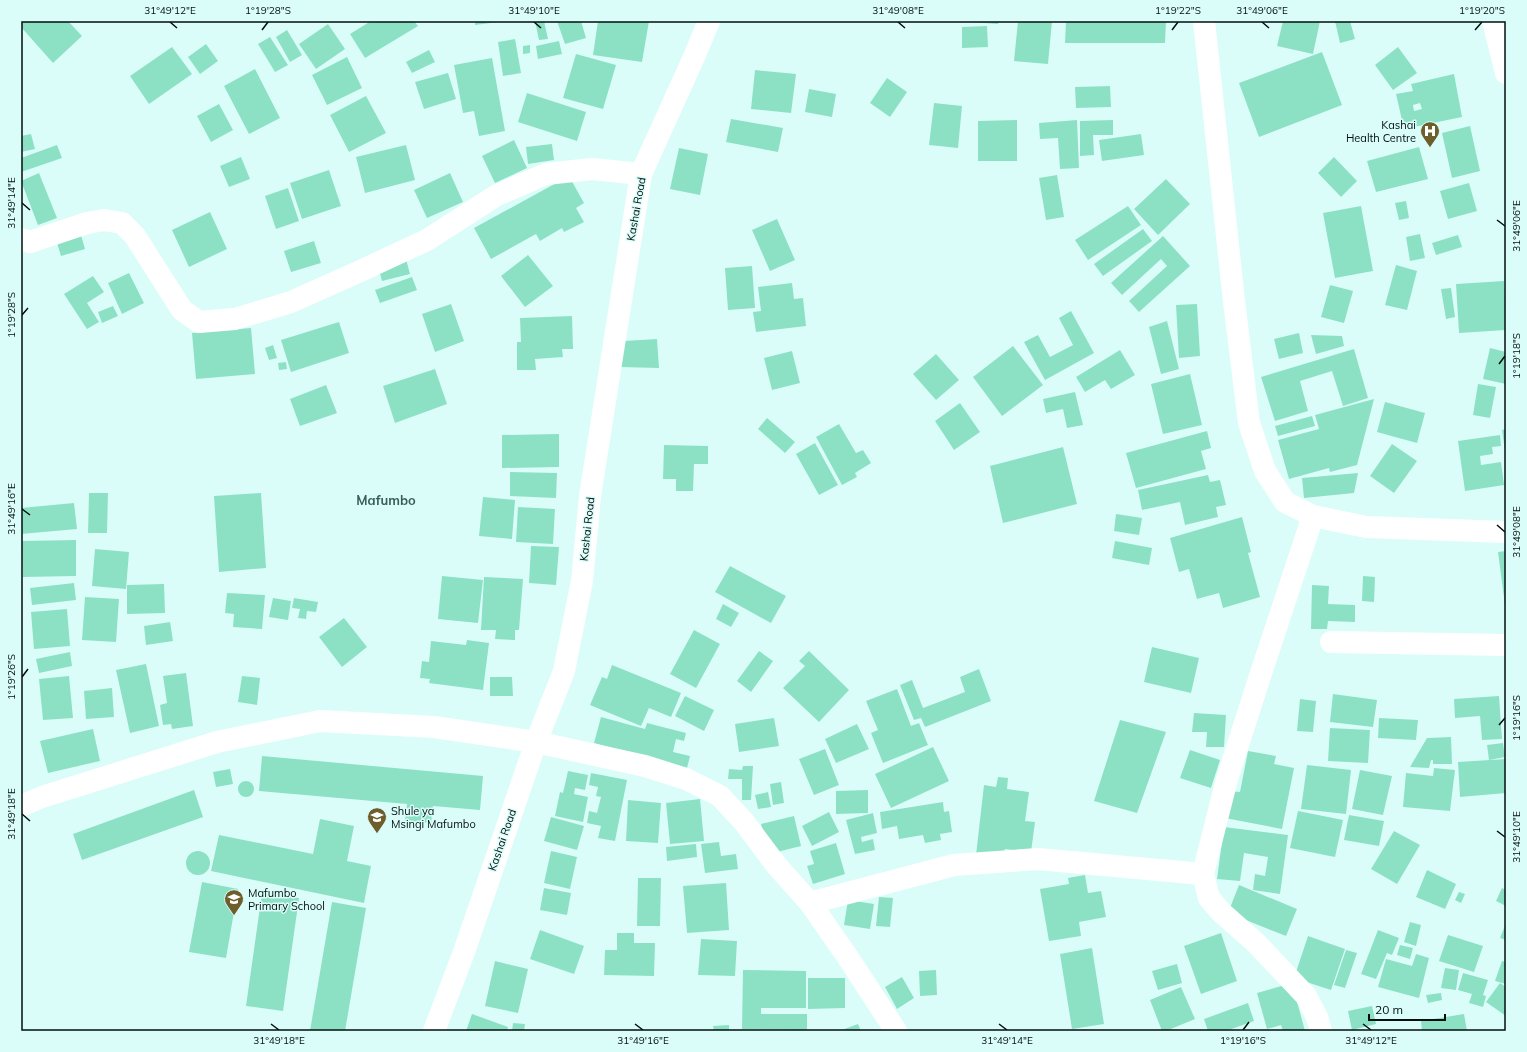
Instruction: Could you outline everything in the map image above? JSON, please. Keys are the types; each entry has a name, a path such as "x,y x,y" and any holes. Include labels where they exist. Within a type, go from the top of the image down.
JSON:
{"street":[{"name":"Kashai Road","path":"434,1031 464,952 536,742 564,671 582,581 590,496 641,174 691,64 708,21"},
{"path":"1204,21 1233,293 1249,422 1265,471 1285,502 1313,516 1366,527 1506,532"},
{"path":"1493,21 1506,73"},
{"path":"21,239 30,242 87,223 104,220 122,223 136,236 182,310 199,322 235,319 291,302 356,274 426,240 497,195 546,174 592,169 641,174"},
{"path":"1313,516 1260,673 1227,779 1203,874 1209,898 1221,912 1256,944 1306,996 1318,1017 1321,1031"},
{"path":"1332,642 1506,645"},
{"path":"21,806 42,797 217,742 320,721 434,727 536,742 645,766 686,779 720,796 744,822 777,866 810,903 896,1031"},
{"path":"810,903 954,864 1038,859 1203,874"}],"building":[{"path":"23,21 68,21 82,36 53,63 21,27 21,23"},
{"path":"371,21 414,21 418,26 365,58 350,34"},
{"path":"475,21 498,21 498,22 475,25"},
{"path":"535,21 544,21 548,39 539,40"},
{"path":"557,21 581,21 586,38 565,44"},
{"path":"598,21 649,21 642,62 593,55"},
{"path":"969,21 999,21 998,24"},
{"path":"1018,21 1052,21 1048,64 1014,61"},
{"path":"1066,21 1166,21 1165,43 1065,43"},
{"path":"1283,21 1320,21 1313,54 1277,46"},
{"path":"1335,21 1350,21 1355,39 1340,43"},
{"path":"328,24 345,49 316,69 299,44"},
{"path":"987,26 988,47 962,48 962,27"},
{"path":"287,30 302,55 290,62 276,37"},
{"path":"270,37 288,65 275,72 258,44"},
{"path":"515,39 521,73 503,76 498,42"},
{"path":"559,41 562,54 538,59 536,46"},
{"path":"206,44 218,61 200,74 188,57"},
{"path":"530,45 530,53 523,54 523,46"},
{"path":"172,47 192,74 149,104 130,76"},
{"path":"1398,47 1417,73 1393,90 1375,65"},
{"path":"429,50 435,62 412,73 406,62"},
{"path":"1322,52 1342,105 1259,137 1239,83"},
{"path":"576,54 616,65 603,109 563,98"},
{"path":"347,57 362,88 327,105 312,75"},
{"path":"492,58 505,131 479,136 474,111 463,113 454,65"},
{"path":"255,69 280,118 249,134 224,86"},
{"path":"755,70 796,74 791,113 751,109"},
{"path":"448,73 456,99 424,109 415,82"},
{"path":"1454,74 1462,117 1404,129 1396,94 1413,91 1411,84","holes":["1420,103 1422,109 1414,111 1413,105"]},
{"path":"887,78 907,92 890,117 870,103"},
{"path":"1110,86 1111,107 1076,108 1075,87"},
{"path":"809,89 836,94 832,117 805,112"},
{"path":"527,93 586,112 577,141 518,122"},
{"path":"366,96 386,133 349,152 330,115"},
{"path":"934,103 962,106 958,148 929,145"},
{"path":"219,104 233,130 211,142 197,116"},
{"path":"731,119 783,128 778,152 726,142"},
{"path":"1017,120 1017,161 978,161 978,121"},
{"path":"1077,120 1079,168 1060,169 1058,138 1040,139 1039,123"},
{"path":"1113,120 1113,135 1093,135 1094,155 1080,156 1080,121"},
{"path":"1470,126 1480,171 1452,178 1442,133"},
{"path":"31,134 35,149 21,152 21,136"},
{"path":"1141,134 1144,155 1102,161 1099,140"},
{"path":"514,140 527,168 495,183 482,156"},
{"path":"552,144 554,160 528,164 526,147"},
{"path":"57,145 62,158 21,172 21,158"},
{"path":"406,145 415,180 365,193 356,157"},
{"path":"1419,147 1428,179 1376,192 1367,161"},
{"path":"679,148 708,154 700,195 670,189"},
{"path":"241,157 250,179 229,187 220,166"},
{"path":"1334,157 1357,181 1341,197 1318,173"},
{"path":"329,170 341,206 302,219 290,183"},
{"path":"39,173 57,218 38,225 21,181"},
{"path":"450,173 463,202 427,218 414,190"},
{"path":"1057,175 1064,217 1046,220 1039,178"},
{"path":"569,176 584,203 576,208 584,222 564,232 562,228 540,241 536,234 491,259 474,228"},
{"path":"1166,179 1190,204 1158,235 1134,209"},
{"path":"1469,183 1477,211 1448,219 1440,191"},
{"path":"288,188 299,221 276,229 265,196"},
{"path":"1406,201 1409,218 1399,220 1395,203"},
{"path":"1128,206 1141,225 1088,260 1075,240"},
{"path":"1361,206 1373,271 1335,278 1323,213"},
{"path":"210,212 227,249 189,267 172,230"},
{"path":"777,219 795,260 770,271 752,230"},
{"path":"1143,229 1152,241 1103,276 1094,264"},
{"path":"1420,234 1425,258 1410,261 1406,237"},
{"path":"81,235 85,249 61,256 57,243"},
{"path":"1458,235 1462,247 1436,255 1432,243"},
{"path":"1163,236 1190,266 1139,312 1129,301 1167,266 1161,259 1122,295 1111,283"},
{"path":"314,241 321,263 291,272 284,251"},
{"path":"528,255 553,286 525,307 501,276"},
{"path":"406,259 410,274 382,281 378,266"},
{"path":"1396,265 1417,271 1407,310 1385,305"},
{"path":"752,266 755,308 728,310 725,268"},
{"path":"129,273 144,303 122,314 108,283"},
{"path":"93,276 104,292 87,303 99,322 87,329 64,294"},
{"path":"412,277 417,290 380,303 375,290"},
{"path":"1504,281 1506,330 1459,333 1456,284"},
{"path":"792,283 794,299 803,298 806,326 756,332 753,312 761,311 758,287"},
{"path":"1330,285 1353,291 1344,323 1321,317"},
{"path":"1451,288 1455,317 1446,319 1441,289"},
{"path":"451,304 464,341 435,352 422,314"},
{"path":"1197,304 1200,356 1179,358 1176,305"},
{"path":"113,306 118,316 102,323 98,312"},
{"path":"1071,311 1094,353 1045,380 1024,342 1038,335 1050,357 1073,345 1059,318"},
{"path":"572,316 573,349 562,349 563,357 535,359 536,370 517,370 517,342 521,342 520,318"},
{"path":"1167,321 1179,369 1161,374 1149,327"},
{"path":"339,322 349,353 291,372 281,340"},
{"path":"251,328 255,374 196,379 192,333"},
{"path":"1299,333 1303,353 1279,359 1274,339"},
{"path":"1311,335 1342,336 1344,346 1316,354"},
{"path":"657,339 659,368 620,367 624,341"},
{"path":"273,345 277,358 269,360 265,348"},
{"path":"1013,346 1043,385 1002,416 973,377"},
{"path":"1490,348 1506,352 1506,384 1483,379"},
{"path":"1354,349 1368,398 1343,406 1332,371 1300,381 1308,411 1275,421 1261,377"},
{"path":"1120,350 1135,375 1111,389 1105,380 1085,392 1076,377"},
{"path":"792,351 800,383 772,390 764,358"},
{"path":"936,354 959,380 936,400 913,374"},
{"path":"286,362 287,369 279,370 278,363"},
{"path":"435,369 447,404 395,423 383,386"},
{"path":"1190,374 1202,425 1163,434 1151,384"},
{"path":"1478,384 1496,387 1490,418 1473,415"},
{"path":"326,385 337,413 300,426 290,399"},
{"path":"1075,392 1083,425 1067,428 1063,409 1046,413 1043,399"},
{"path":"1374,399 1357,465 1330,472 1329,468 1289,479 1278,440 1319,429 1315,415"},
{"path":"1385,402 1425,413 1417,443 1377,432"},
{"path":"960,403 980,432 954,450 935,421"},
{"path":"1312,416 1315,426 1278,436 1275,426"},
{"path":"767,418 795,442 785,453 758,429"},
{"path":"839,424 856,453 863,450 871,463 855,473 857,477 842,485 816,437"},
{"path":"1506,429 1506,451 1505,451 1502,430"},
{"path":"1207,431 1211,448 1201,451 1206,469 1136,488 1126,453"},
{"path":"559,434 559,467 502,468 502,435"},
{"path":"1500,435 1501,446 1492,447 1493,454 1480,456 1481,465 1501,462 1504,485 1465,491 1458,441"},
{"path":"815,443 838,485 819,495 796,454"},
{"path":"1392,444 1417,461 1394,493 1370,476"},
{"path":"664,445 708,446 708,464 694,464 693,491 676,491 676,479 663,479"},
{"path":"1063,447 1077,504 1003,523 990,466"},
{"path":"510,472 557,473 556,498 510,496"},
{"path":"1358,473 1354,493 1304,498 1302,478"},
{"path":"1208,475 1210,482 1220,480 1226,505 1216,507 1218,517 1185,525 1180,502 1142,510 1138,490"},
{"path":"89,493 108,493 107,533 88,533"},
{"path":"261,493 266,568 219,572 214,496"},
{"path":"483,497 515,500 512,539 479,536"},
{"path":"74,503 77,529 21,534 21,508"},
{"path":"518,507 555,509 553,544 516,542"},
{"path":"1116,514 1142,518 1139,535 1114,531"},
{"path":"1242,517 1251,552 1248,553 1260,597 1223,608 1219,593 1197,599 1189,569 1179,572 1170,538"},
{"path":"76,540 76,576 23,577 22,541"},
{"path":"1115,541 1152,548 1149,565 1112,558"},
{"path":"531,546 559,547 556,585 529,583"},
{"path":"95,549 129,552 126,589 92,586"},
{"path":"1506,551 1506,605 1505,605 1498,552"},
{"path":"730,566 786,596 771,623 715,592"},
{"path":"442,576 483,580 478,623 438,619"},
{"path":"1363,576 1375,577 1374,602 1362,601"},
{"path":"484,577 523,579 519,630 515,630 515,640 495,639 496,630 481,630"},
{"path":"74,583 76,600 32,605 30,588"},
{"path":"164,584 165,613 127,614 127,585"},
{"path":"1312,585 1329,586 1328,604 1355,605 1355,622 1328,621 1327,629 1311,629"},
{"path":"227,593 265,595 262,629 233,627 234,614 225,613"},
{"path":"85,597 119,599 116,642 82,640"},
{"path":"273,598 291,601 288,620 269,617"},
{"path":"294,598 318,602 316,612 307,611 306,619 298,618 300,609 292,608"},
{"path":"723,604 739,613 731,627 716,619"},
{"path":"67,609 70,646 34,649 31,612"},
{"path":"344,618 367,647 342,667 319,637"},
{"path":"170,622 173,641 146,645 144,626"},
{"path":"694,630 720,644 696,688 670,674"},
{"path":"467,640 489,643 483,690 429,683 430,679 420,678 422,661 429,662 431,641 466,645"},
{"path":"1152,647 1199,658 1191,693 1144,682"},
{"path":"759,651 773,661 751,692 737,681"},
{"path":"809,651 849,690 819,722 783,688 805,666 799,661"},
{"path":"70,652 72,666 39,673 36,659"},
{"path":"146,664 159,726 130,733 116,670"},
{"path":"612,665 681,693 671,717 649,708 641,726 590,705 602,677 607,679"},
{"path":"979,669 991,701 925,727 921,718 914,720 900,685 912,680 923,708 965,692 960,677"},
{"path":"186,673 193,726 172,729 171,724 163,725 160,705 167,703 163,676"},
{"path":"69,676 73,718 43,720 39,679"},
{"path":"242,676 260,678 257,705 238,702"},
{"path":"490,677 512,677 513,696 490,696"},
{"path":"112,688 114,717 86,719 84,691"},
{"path":"897,689 911,726 919,723 928,745 883,763 871,733 878,730 866,701"},
{"path":"1333,694 1377,700 1373,727 1330,722"},
{"path":"685,696 714,710 704,731 675,716"},
{"path":"1499,696 1502,739 1482,740 1480,716 1455,718 1454,699"},
{"path":"1300,699 1316,701 1313,732 1297,731"},
{"path":"1194,713 1226,715 1224,747 1206,747 1207,732 1192,732"},
{"path":"601,717 645,729 647,723 686,733 684,741 676,739 673,752 690,756 687,768 594,743"},
{"path":"774,718 779,746 739,752 735,724"},
{"path":"1379,718 1418,720 1416,740 1378,738"},
{"path":"1120,720 1166,732 1137,813 1094,801"},
{"path":"857,724 869,749 836,763 825,739"},
{"path":"1330,728 1370,730 1368,763 1328,761"},
{"path":"93,729 100,761 48,773 40,741"},
{"path":"1451,737 1452,764 1433,764 1433,760 1431,760 1429,768 1410,767 1427,738"},
{"path":"1503,743 1505,757 1489,760 1487,745"},
{"path":"933,747 949,781 891,808 875,774"},
{"path":"825,749 839,785 814,795 799,759"},
{"path":"1190,750 1220,760 1211,788 1180,778"},
{"path":"1248,751 1276,756 1274,764 1294,768 1282,829 1225,818 1230,791 1240,792"},
{"path":"262,756 483,776 480,810 433,806 431,823 405,821 407,804 259,791"},
{"path":"1506,759 1506,793 1460,797 1458,762"},
{"path":"1307,765 1351,770 1346,814 1301,809"},
{"path":"743,766 753,766 751,800 742,800 742,779 728,779 729,769 742,770"},
{"path":"1434,768 1455,770 1450,811 1403,807 1406,773 1433,776"},
{"path":"230,769 233,784 216,787 213,772"},
{"path":"1360,770 1392,776 1383,815 1352,809"},
{"path":"568,771 588,775 585,790 575,788 574,794 588,797 583,822 555,816 560,792 563,793"},
{"path":"591,773 627,780 615,841 598,838 601,826 587,823 589,811 597,813 601,797 596,796 598,787 589,785"},
{"path":"998,777 1008,778 1007,789 1029,792 1025,821 1035,822 1031,852 1005,849 1003,858 976,855 984,785 996,787"},
{"path":"246,781 253,786 254,789 249,796 246,797 239,792 238,789 243,782"},
{"path":"781,782 784,803 773,805 770,784"},
{"path":"194,790 203,817 82,860 73,834"},
{"path":"868,790 868,813 836,814 836,791"},
{"path":"768,792 771,807 758,809 755,795"},
{"path":"700,799 704,841 670,844 666,803"},
{"path":"628,800 661,803 658,843 626,841"},
{"path":"943,802 944,812 949,811 952,832 940,834 941,840 925,843 923,835 899,839 897,826 882,829 880,812"},
{"path":"1298,811 1343,820 1335,857 1290,848"},
{"path":"829,812 839,832 812,846 802,826"},
{"path":"873,813 877,833 861,837 862,842 873,839 875,850 855,854 846,820"},
{"path":"1349,815 1384,821 1379,846 1344,840"},
{"path":"794,816 801,846 769,854 761,824"},
{"path":"551,817 584,826 577,850 544,841"},
{"path":"320,819 354,826 347,861 371,866 364,903 211,871 219,835 313,854"},
{"path":"1224,827 1288,835 1280,894 1253,890 1255,874 1265,876 1268,857 1244,853 1240,881 1217,879"},
{"path":"1394,831 1420,845 1397,884 1371,869"},
{"path":"719,842 721,856 736,854 738,869 705,873 701,844"},
{"path":"836,843 845,874 813,884 807,866 814,864 810,851"},
{"path":"696,844 697,857 667,861 666,847"},
{"path":"198,851 203,852 209,858 209,868 203,874 198,875 193,874 187,868 186,863 187,858 193,852"},
{"path":"551,851 577,857 570,889 544,883"},
{"path":"1427,870 1456,884 1445,909 1416,897"},
{"path":"1085,875 1088,893 1101,891 1106,917 1079,922 1081,936 1049,941 1040,889 1069,884 1068,878"},
{"path":"638,878 661,878 660,926 637,926"},
{"path":"202,882 238,889 226,958 189,952"},
{"path":"726,883 729,930 687,933 683,886"},
{"path":"1239,885 1297,909 1286,936 1228,913"},
{"path":"544,888 571,893 567,915 540,910"},
{"path":"1502,888 1506,890 1506,906 1496,901"},
{"path":"1459,892 1465,894 1461,903 1455,900"},
{"path":"262,893 299,898 283,1011 246,1006"},
{"path":"879,897 893,898 890,927 876,926"},
{"path":"848,900 874,904 870,929 844,925"},
{"path":"332,902 366,908 345,1031 310,1031"},
{"path":"1410,922 1421,925 1416,946 1404,942"},
{"path":"1506,923 1506,940 1500,938"},
{"path":"540,930 584,946 574,974 530,959"},
{"path":"1378,930 1399,938 1392,955 1387,953 1376,979 1361,974"},
{"path":"617,933 634,933 634,943 655,943 654,976 604,975 605,950 617,950"},
{"path":"1221,933 1237,981 1201,994 1184,946"},
{"path":"1448,935 1483,946 1474,972 1439,961"},
{"path":"1308,936 1345,949 1331,990 1294,978"},
{"path":"701,939 737,941 735,976 698,975"},
{"path":"1400,945 1413,948 1410,959 1397,955"},
{"path":"1092,948 1104,1024 1072,1029 1060,954"},
{"path":"1346,950 1357,953 1345,988 1334,985"},
{"path":"1416,954 1429,958 1419,998 1378,987 1386,959 1412,966"},
{"path":"495,961 528,969 518,1013 485,1006"},
{"path":"1502,961 1506,962 1506,984 1495,981"},
{"path":"1177,964 1182,983 1158,990 1152,971"},
{"path":"1445,968 1459,970 1456,990 1441,988"},
{"path":"743,970 806,971 806,1008 761,1008 761,1014 807,1014 807,1030 742,1029"},
{"path":"936,970 937,995 920,996 919,971"},
{"path":"1463,973 1488,980 1483,995 1486,996 1483,1007 1469,1003 1472,994 1458,990"},
{"path":"902,977 914,998 897,1009 885,987"},
{"path":"808,978 845,978 845,1008 808,1009"},
{"path":"1292,983 1305,1031 1283,1031 1281,1025 1267,1029 1257,993"},
{"path":"1500,983 1506,987 1506,1016 1486,1002"},
{"path":"1181,987 1195,1019 1166,1031 1162,1031 1150,1000"},
{"path":"1441,993 1442,1000 1428,1003 1426,995"},
{"path":"1248,1003 1254,1021 1226,1031 1208,1031 1204,1019"},
{"path":"1372,1006 1376,1024 1352,1030 1348,1011"},
{"path":"472,1014 508,1027 507,1031 466,1031"},
{"path":"1464,1014 1467,1031 1422,1031 1421,1021"},
{"path":"513,1023 525,1024 524,1031 512,1031"},
{"path":"858,1024 861,1031 839,1031"},
{"path":"729,1025 729,1031 714,1031 713,1026"}],"place":[{"name":"Kashai Health Centre","path":"1430,148"},
{"name":"Shule ya Msingi Mafumbo","path":"377,834"},
{"name":"Mafumbo Primary School","path":"234,916"}],"district":[{"name":"Mafumbo","path":"386,500"}]}
